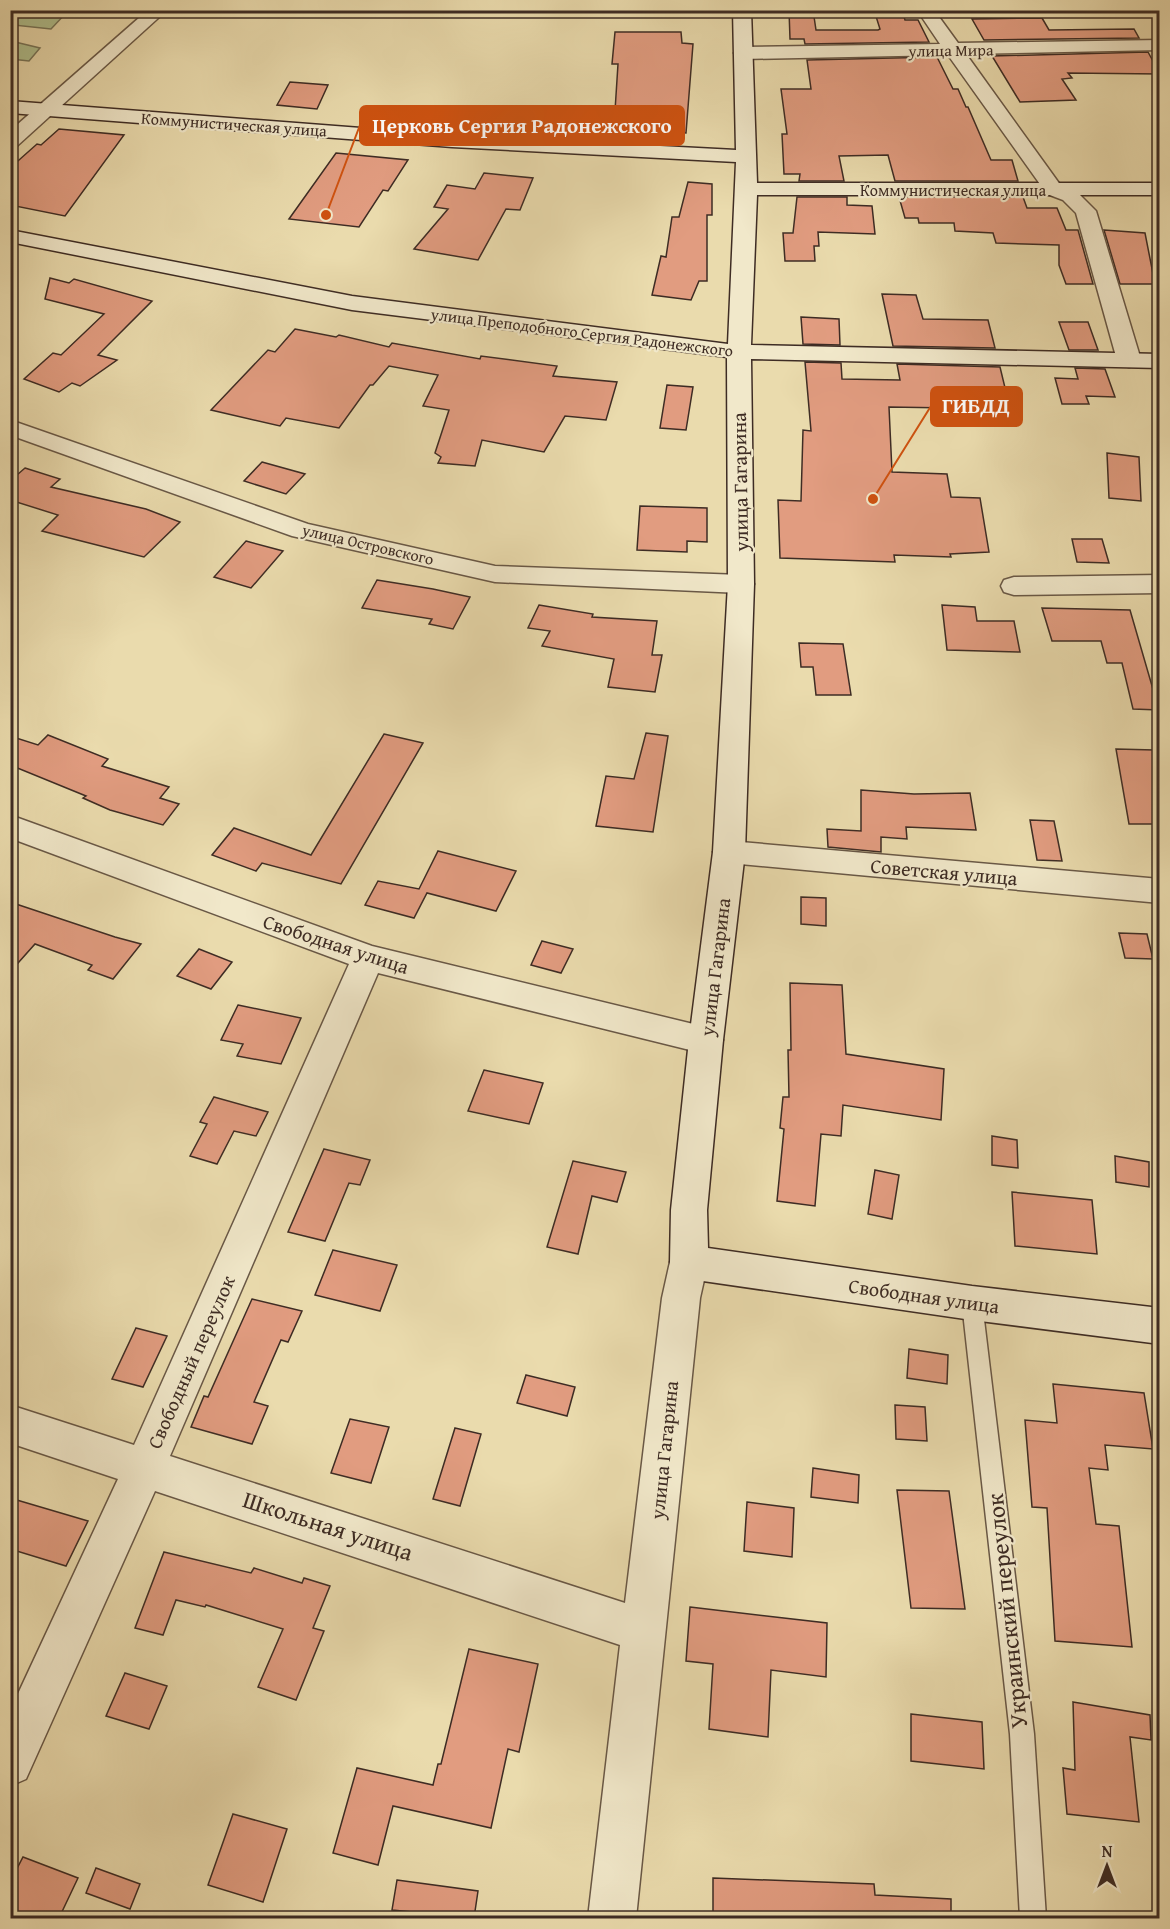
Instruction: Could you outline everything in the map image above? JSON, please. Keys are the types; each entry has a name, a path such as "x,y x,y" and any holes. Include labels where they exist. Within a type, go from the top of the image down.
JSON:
{"street":[{"path":"10,142 49,110 159,10"},
{"name":"улица Гагарина","path":"612,1918 681,1298 689,1262 689,1210 706,1040 729,852 741,584 739,352 747,189 742,10"},
{"path":"925,10 952,51 1054,190 1070,196 1086,211 1129,360"},
{"name":"улица Мира","path":"743,53 952,51 1160,45"},
{"name":"Коммунистическая улица","path":"10,107 441,140 746,157"},
{"name":"Коммунистическая улица","path":"747,189 1160,189"},
{"name":"улица Преподобного Сергия Радонежского","path":"10,236 352,303 739,352 1160,361"},
{"name":"улица Островского","path":"10,427 301,530 495,574 741,584"},
{"path":"1014,586 1160,584"},
{"name":"Свободная улица","path":"10,826 368,958 706,1040"},
{"name":"Советская улица","path":"729,852 1160,891"},
{"name":"Свободный переулок","path":"10,1763 146,1466 368,958"},
{"name":"Свободная улица","path":"689,1262 972,1303 1160,1326"},
{"name":"Школьная улица","path":"10,1424 146,1466 645,1631"}],"lane":[{"name":"Украинский переулок","path":"972,1303 1022,1734 1033,1918"}],"green space":[{"path":"11,10 68,11 51,29 14,25 11,28"},
{"path":"11,41 40,48 29,61 11,59"}],"building":[{"path":"789,10 813,10 816,30 878,30 880,29 874,10 902,10 905,20 918,20 929,42 805,44 804,39 790,39"},
{"path":"1042,18 1049,30 1134,29 1139,38 984,40 972,19"},
{"path":"615,32 681,32 682,43 693,44 686,133 663,132 665,111 615,111 618,64 612,64"},
{"path":"1148,52 1160,74 1068,73 1072,78 1062,79 1076,100 1020,102 992,56"},
{"path":"937,57 953,89 958,89 968,107 991,160 1012,160 1018,181 895,181 888,155 839,156 844,181 799,181 800,174 784,174 782,134 787,134 781,89 811,89 807,60"},
{"path":"290,82 328,85 317,109 277,105"},
{"path":"59,129 124,135 65,216 10,205 10,168 37,144 41,145"},
{"path":"336,153 408,160 388,191 383,190 359,227 289,219"},
{"path":"484,173 533,178 520,210 506,209 478,260 414,249 448,209 434,207 447,185 475,189"},
{"path":"688,182 712,184 712,215 707,215 707,281 699,281 691,300 652,295 661,256 666,257 672,217 679,217"},
{"path":"797,197 847,197 847,205 872,206 875,234 818,232 819,246 814,246 815,261 785,261 783,233 793,233"},
{"path":"899,197 1023,197 1027,208 1057,208 1066,230 1078,230 1093,284 1066,284 1059,265 1059,245 996,243 993,233 955,231 954,223 919,223 918,218 905,218"},
{"path":"1104,230 1145,233 1155,284 1120,284"},
{"path":"50,278 69,283 74,279 152,301 98,355 117,360 80,386 72,383 59,392 24,379 53,353 61,355 104,314 45,299"},
{"path":"882,294 916,295 923,319 988,320 995,348 893,346"},
{"path":"801,317 839,319 840,345 803,344"},
{"path":"1059,322 1088,322 1098,350 1069,350"},
{"path":"295,329 336,337 339,335 389,347 392,343 480,359 481,356 557,366 553,376 617,382 606,420 565,416 544,452 482,440 475,466 438,463 441,457 435,453 449,410 423,406 438,375 389,366 373,385 370,385 339,428 286,418 280,426 211,410 268,350 275,352"},
{"path":"805,362 841,363 842,379 900,380 897,364 1000,367 1007,396 948,398 950,408 889,407 892,472 947,474 951,497 980,498 989,552 950,554 951,557 894,555 895,562 780,558 778,500 801,501 803,430 811,431"},
{"path":"1075,368 1105,369 1115,397 1086,396 1089,404 1062,404 1055,378 1078,379"},
{"path":"667,385 693,387 686,430 660,428"},
{"path":"1107,453 1139,457 1141,501 1109,498"},
{"path":"262,462 305,474 286,494 244,481"},
{"path":"25,468 60,479 51,487 146,509 180,522 144,557 42,531 58,515 10,500 10,481"},
{"path":"640,506 707,508 707,542 687,541 687,552 637,550"},
{"path":"1072,539 1102,539 1109,563 1077,562"},
{"path":"246,541 283,551 251,588 214,577"},
{"path":"377,580 470,597 453,629 429,624 432,619 362,608"},
{"path":"539,605 593,614 592,617 657,621 652,655 662,655 655,692 608,687 614,659 542,646 550,631 528,628"},
{"path":"942,605 975,607 977,621 1014,621 1020,652 947,650"},
{"path":"1042,608 1130,610 1159,710 1133,709 1122,663 1107,663 1101,641 1052,641"},
{"path":"799,643 843,644 851,695 816,695 813,667 801,667"},
{"path":"646,733 668,736 653,832 596,826 606,776 634,779"},
{"path":"384,734 423,743 341,884 262,863 256,871 212,855 234,828 311,855"},
{"path":"48,735 108,759 102,766 169,787 160,798 179,804 163,825 110,810 83,798 86,796 10,765 10,736 38,745"},
{"path":"1116,749 1154,750 1160,771 1160,824 1129,824"},
{"path":"861,790 914,794 970,793 976,830 906,827 907,839 881,837 881,852 828,847 827,829 861,831"},
{"path":"1030,820 1054,821 1062,861 1037,860"},
{"path":"438,851 516,871 496,911 427,893 414,918 365,905 378,881 419,889"},
{"path":"801,897 826,898 826,926 801,924"},
{"path":"10,902 141,944 113,979 88,970 92,965 35,944 10,972"},
{"path":"1119,933 1147,934 1153,959 1125,958"},
{"path":"542,941 573,949 561,973 531,965"},
{"path":"199,949 232,962 211,989 177,976"},
{"path":"790,983 842,985 846,1054 944,1069 941,1120 843,1105 841,1136 821,1134 815,1206 777,1201 784,1129 780,1128 783,1097 789,1097"},
{"path":"238,1005 301,1018 281,1064 237,1056 243,1044 221,1040"},
{"path":"484,1070 543,1083 529,1124 468,1111"},
{"path":"214,1097 268,1112 256,1136 234,1131 217,1164 190,1156 207,1124 200,1122"},
{"path":"992,1136 1017,1140 1018,1168 992,1165"},
{"path":"324,1149 370,1160 360,1185 349,1183 325,1241 288,1232"},
{"path":"1115,1156 1149,1162 1149,1187 1116,1182"},
{"path":"573,1161 626,1172 617,1202 592,1196 578,1254 547,1247"},
{"path":"875,1170 899,1175 892,1219 868,1214"},
{"path":"1012,1192 1092,1200 1097,1254 1015,1246"},
{"path":"333,1250 397,1265 380,1311 315,1295"},
{"path":"252,1299 302,1311 288,1342 281,1340 254,1402 268,1406 252,1444 191,1427 204,1396 208,1397"},
{"path":"136,1328 167,1336 143,1387 112,1379"},
{"path":"909,1349 948,1355 947,1384 907,1378"},
{"path":"526,1375 575,1387 567,1416 517,1403"},
{"path":"1053,1384 1144,1393 1153,1449 1105,1445 1108,1470 1089,1468 1096,1524 1119,1526 1132,1647 1055,1641 1047,1508 1032,1507 1025,1420 1057,1423"},
{"path":"895,1405 925,1407 927,1441 896,1439"},
{"path":"350,1419 389,1427 371,1483 331,1473"},
{"path":"455,1428 481,1434 460,1506 433,1499"},
{"path":"813,1468 859,1475 858,1503 811,1497"},
{"path":"897,1490 949,1491 965,1609 911,1608"},
{"path":"10,1498 88,1521 66,1566 10,1549"},
{"path":"747,1502 794,1508 792,1557 744,1551"},
{"path":"164,1552 251,1573 254,1568 302,1583 304,1578 330,1586 313,1628 324,1631 296,1700 258,1687 283,1629 206,1605 205,1607 176,1600 163,1635 135,1628"},
{"path":"690,1607 827,1623 826,1677 771,1670 768,1737 709,1729 713,1664 686,1661"},
{"path":"469,1649 538,1664 519,1752 508,1749 491,1828 393,1806 378,1865 333,1853 357,1768 433,1785 438,1764 441,1764"},
{"path":"125,1673 167,1686 149,1729 106,1716"},
{"path":"1073,1702 1150,1715 1151,1740 1130,1737 1139,1822 1067,1814 1063,1768 1075,1770"},
{"path":"911,1714 982,1722 984,1769 911,1761"},
{"path":"233,1814 287,1829 263,1902 208,1885"},
{"path":"23,1857 78,1878 59,1918 30,1918 10,1911 10,1882"},
{"path":"96,1868 140,1884 130,1909 86,1893"},
{"path":"713,1878 874,1884 875,1895 951,1899 951,1918 713,1918"},
{"path":"397,1880 478,1891 474,1918 392,1910"}],"place":[{"name":"Церковь Сергия Радонежского","path":"326,215"},
{"name":"ГИБДД","path":"873,499"}]}
